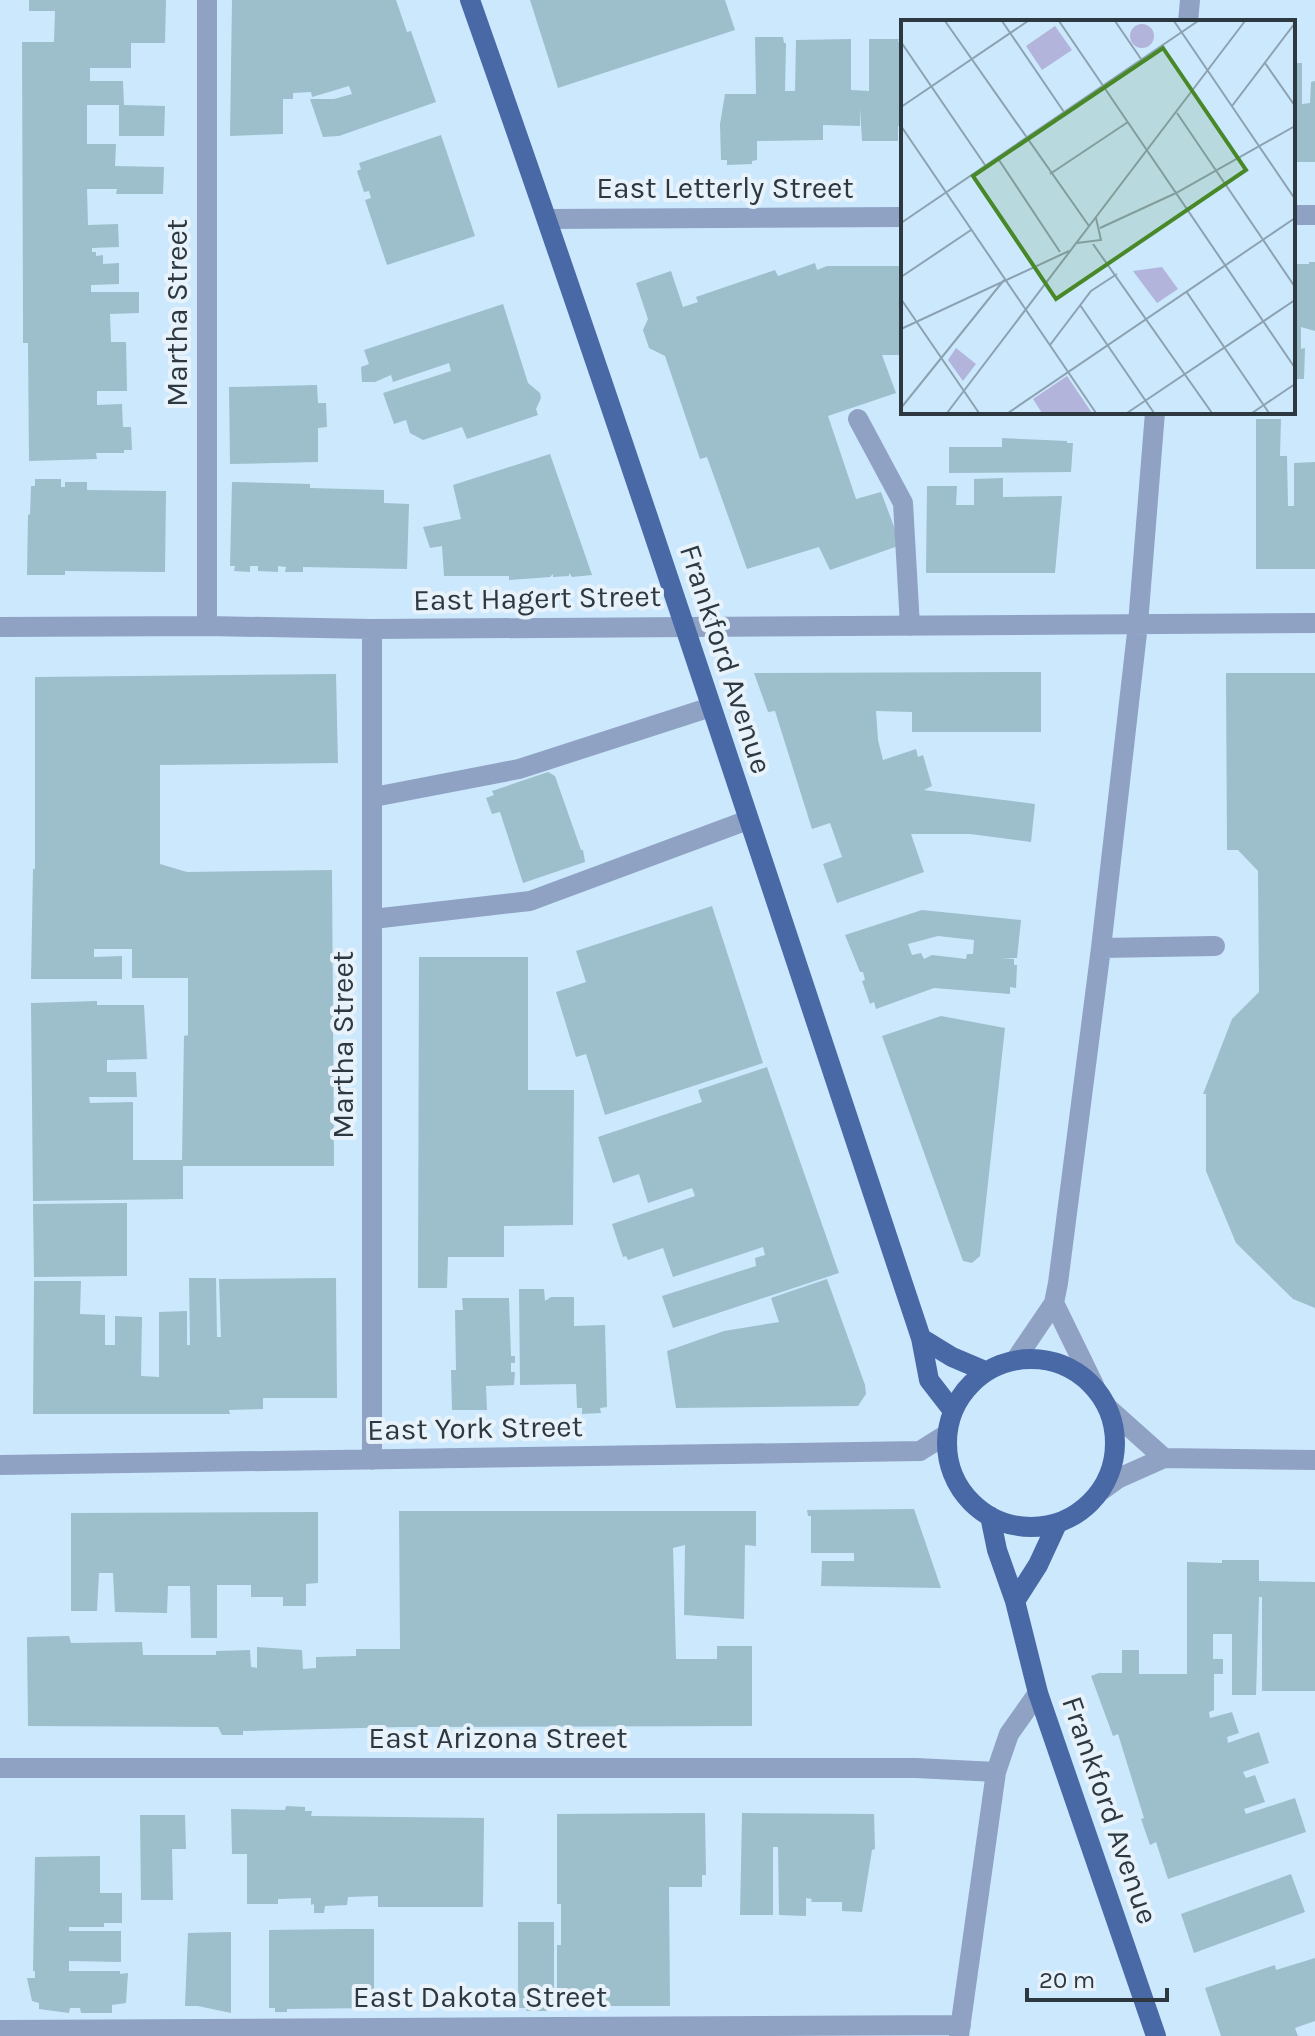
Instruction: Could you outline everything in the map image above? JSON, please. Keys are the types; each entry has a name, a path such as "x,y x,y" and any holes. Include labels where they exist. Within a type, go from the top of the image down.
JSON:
{"main road":[{"name":"Frankford Avenue","path":"470,0 548,219 685,627 921,1338 929,1380 953,1411"},
{"path":"921,1338 952,1357 985,1371"},
{"path":"1016,1359 1044,1359 1071,1368 1094,1385 1108,1408 1115,1436 1113,1465 1101,1491 1081,1510 1057,1524 1034,1527 1011,1525 990,1516 965,1496 950,1467 947,1434 953,1411 966,1389 985,1371 1016,1359"},
{"name":"Frankford Avenue","path":"990,1516 1038,1693 1156,2036"},
{"path":"1015,1601 1038,1565 1057,1524"}],"street":[{"name":"Martha Street","path":"207,0 207,626"},
{"path":"1188,20 1190,0"},
{"name":"East Letterly Street","path":"548,219 901,217"},
{"path":"1016,1359 1054,1303 1101,948 1138,624 1155,414"},
{"path":"858,419 903,503 910,626"},
{"name":"East Hagert Street","path":"0,627 372,629 1315,623"},
{"name":"Martha Street","path":"372,629 372,1460"},
{"path":"374,797 519,769 711,707"},
{"path":"373,919 530,901 748,820"},
{"path":"1101,948 1215,946"},
{"path":"1054,1303 1094,1385"},
{"path":"1108,1408 1164,1458"},
{"name":"East York Street","path":"0,1465 920,1451 947,1434"},
{"path":"1101,1491 1119,1478 1164,1458 1315,1460"},
{"path":"960,2030 996,1772 1009,1734 1038,1693"},
{"name":"East Arizona Street","path":"0,1768 916,1768 996,1772"},
{"name":"East Dakota Street","path":"0,2030 960,2030"}],"building":[{"path":"29,0 166,0 165,43 131,43 131,68 90,68 90,81 123,81 124,105 165,106 164,136 119,136 119,105 87,105 87,144 116,144 115,166 164,167 163,194 116,194 117,189 87,189 88,225 118,224 119,247 92,248 96,256 103,255 103,264 119,263 119,284 91,285 91,292 139,292 139,313 110,314 111,342 126,342 127,391 97,391 97,405 122,404 123,427 131,427 132,450 96,453 97,459 29,461 28,343 23,343 22,42 54,42 55,11 29,11"},
{"path":"232,0 396,0 407,32 411,31 436,102 339,136 323,137 310,99 334,99 352,94 349,86 312,97 311,92 293,93 293,99 283,99 283,134 230,136"},
{"path":"530,0 725,0 735,30 558,88"},
{"path":"755,37 783,37 786,43 785,91 795,91 796,40 851,39 851,90 869,91 869,39 899,39 898,42 901,42 901,126 898,126 898,141 862,141 860,108 860,126 823,125 823,140 757,141 757,160 752,164 727,165 727,160 721,160 720,124 725,94 756,94"},
{"path":"1295,63 1302,63 1302,104 1310,103 1311,82 1315,81 1315,162 1295,162"},
{"path":"441,135 475,236 387,265 365,200 371,198 369,191 364,192 357,171 361,169 359,163"},
{"path":"1315,262 1315,331 1301,327 1301,349 1305,348 1304,379 1295,379 1295,264"},
{"path":"815,263 817,270 827,266 901,266 901,355 882,355 896,393 828,416 856,499 881,492 901,545 830,570 819,547 747,569 707,457 700,459 665,356 649,348 643,330 648,319 636,283 671,271 683,307 698,302 696,297 775,270 778,276"},
{"path":"503,304 528,383 540,393 536,409 538,415 467,439 462,427 423,440 410,433 406,420 394,424 383,393 451,371 449,363 393,382 391,375 375,382 362,382 361,367 369,364 364,350"},
{"path":"317,385 318,403 326,403 327,427 318,428 318,462 230,464 229,387"},
{"path":"1256,419 1281,419 1280,456 1287,456 1288,506 1294,506 1294,463 1315,462 1315,569 1256,569"},
{"path":"1002,438 1073,443 1071,472 949,473 949,447 1002,447"},
{"path":"550,454 592,575 572,577 569,573 569,576 553,577 553,574 550,577 509,580 509,576 444,576 442,546 430,548 423,527 461,519 453,485"},
{"path":"1003,478 1003,497 1062,496 1055,573 926,573 927,486 957,486 956,505 974,505 974,479"},
{"path":"35,479 61,479 61,487 65,487 65,482 87,482 87,490 166,491 165,572 65,571 65,575 27,575 28,515 31,486 35,486"},
{"path":"232,482 384,490 384,503 409,504 407,569 303,567 303,572 285,572 286,567 278,566 278,572 258,571 258,566 250,566 250,572 234,571 235,566 230,566"},
{"path":"1041,672 1041,732 912,732 912,712 876,711 883,760 916,749 918,757 923,755 932,786 924,790 1035,804 1031,842 970,834 911,834 924,872 837,903 823,864 842,857 830,823 812,829 775,711 768,712 754,673"},
{"path":"1226,673 1315,673 1315,1308 1293,1299 1236,1243 1206,1171 1206,1094 1203,1094 1232,1019 1259,992 1258,871 1238,850 1227,850"},
{"path":"336,674 338,763 160,765 160,864 187,872 332,870 334,1166 183,1166 183,1199 33,1201 31,1003 97,1001 97,1005 144,1005 147,1059 107,1060 107,1072 136,1072 137,1097 89,1097 90,1103 133,1102 133,1160 182,1160 184,1036 188,1035 188,978 132,978 132,949 94,949 94,957 122,956 122,979 31,979 35,869 35,677"},
{"path":"548,772 555,776 585,862 523,883 500,812 492,814 486,798 494,795 492,791"},
{"path":"712,906 763,1063 605,1115 586,1054 576,1057 556,992 586,982 576,951"},
{"path":"922,910 1021,920 1017,958 1001,958 1014,959 1014,965 1017,965 1016,988 1010,987 1010,994 934,988 876,1009 874,1002 870,1004 862,981 865,980 863,972 860,972 845,935","holes":["938,936 974,940 973,954 967,954 966,959 932,955 924,959 921,953 912,955 908,944"]},
{"path":"419,957 528,957 528,1090 574,1090 573,1225 504,1226 504,1257 448,1257 447,1288 418,1288"},
{"path":"941,1016 1005,1028 980,1256 972,1263 963,1261 882,1036"},
{"path":"767,1067 839,1273 673,1328 662,1296 756,1266 755,1258 765,1255 763,1247 673,1277 663,1248 628,1260 626,1256 623,1257 612,1224 695,1196 692,1188 648,1203 639,1174 613,1183 598,1137 702,1102 698,1090"},
{"path":"127,1203 127,1276 34,1277 33,1204"},
{"path":"189,1278 216,1278 217,1337 221,1337 219,1279 336,1278 337,1398 263,1398 263,1409 229,1410 230,1414 33,1414 34,1281 81,1281 80,1314 105,1315 105,1345 115,1345 115,1316 142,1317 141,1376 159,1377 159,1312 187,1311 187,1345 190,1345"},
{"path":"827,1279 865,1385 866,1394 858,1406 676,1408 667,1351 724,1331 779,1322 771,1298"},
{"path":"519,1289 544,1289 545,1301 551,1297 574,1297 574,1326 605,1325 607,1407 600,1408 601,1413 582,1414 582,1408 577,1408 576,1384 520,1385"},
{"path":"462,1298 509,1298 511,1356 515,1356 515,1363 511,1363 511,1372 515,1372 514,1385 486,1386 487,1410 452,1410 451,1370 456,1370 455,1310 463,1310"},
{"path":"914,1509 941,1588 821,1586 822,1561 854,1561 854,1553 811,1553 811,1516 808,1516 807,1510"},
{"path":"399,1511 756,1511 756,1546 745,1545 744,1619 684,1615 685,1545 673,1548 676,1659 717,1659 717,1646 752,1646 752,1726 401,1727 243,1731 243,1735 222,1735 218,1727 28,1726 27,1637 69,1636 71,1643 142,1642 143,1655 216,1655 216,1651 250,1650 251,1667 257,1668 257,1647 302,1650 303,1669 316,1668 316,1657 356,1656 356,1649 400,1649"},
{"path":"318,1512 318,1583 306,1584 306,1606 283,1606 283,1597 251,1597 251,1585 217,1585 217,1638 191,1638 190,1586 168,1586 167,1613 115,1612 113,1573 99,1573 97,1611 71,1611 71,1513"},
{"path":"1222,1560 1259,1560 1259,1581 1315,1582 1315,1691 1262,1691 1262,1597 1259,1597 1256,1695 1232,1695 1232,1634 1213,1634 1213,1659 1223,1659 1223,1674 1214,1674 1214,1710 1209,1712 1210,1718 1232,1712 1239,1733 1227,1737 1228,1743 1259,1732 1269,1763 1243,1772 1246,1778 1255,1775 1265,1802 1244,1809 1246,1814 1295,1798 1306,1832 1168,1879 1156,1842 1150,1845 1118,1734 1113,1736 1091,1676 1122,1673 1122,1650 1139,1650 1139,1674 1187,1674 1187,1562 1222,1563"},
{"path":"286,1806 305,1807 305,1811 312,1811 311,1816 484,1818 483,1907 378,1907 378,1896 348,1897 347,1905 325,1906 324,1913 314,1913 311,1898 278,1899 278,1904 247,1904 247,1854 232,1854 231,1809 285,1810"},
{"path":"705,1813 706,1875 702,1875 702,1887 669,1887 670,2006 557,2006 561,1904 557,1904 557,1814"},
{"path":"742,1813 874,1814 875,1849 872,1850 862,1912 842,1911 842,1902 811,1902 812,1899 806,1898 806,1916 779,1915 778,1847 773,1847 773,1915 740,1915"},
{"path":"140,1815 185,1815 186,1849 172,1849 173,1900 141,1900"},
{"path":"100,1856 100,1893 122,1893 122,1923 104,1923 104,1927 69,1927 69,1931 121,1931 121,1962 69,1961 69,1971 128,1973 126,2003 112,2005 112,2013 81,2013 80,2008 70,2008 69,2013 39,2009 39,2003 32,2001 27,1978 35,1978 35,1857"},
{"path":"1291,1874 1305,1912 1194,1953 1181,1914"},
{"path":"518,1922 554,1922 554,2007 547,2008 547,2011 518,2008"},
{"path":"374,1929 374,2008 287,2009 287,2012 275,2012 275,2008 269,2008 269,1930"},
{"path":"231,1932 231,2013 185,2006 188,1933"},
{"path":"1315,1958 1315,2021 1295,2028 1298,2036 1221,2036 1205,1988 1275,1965 1276,1970"}]}
